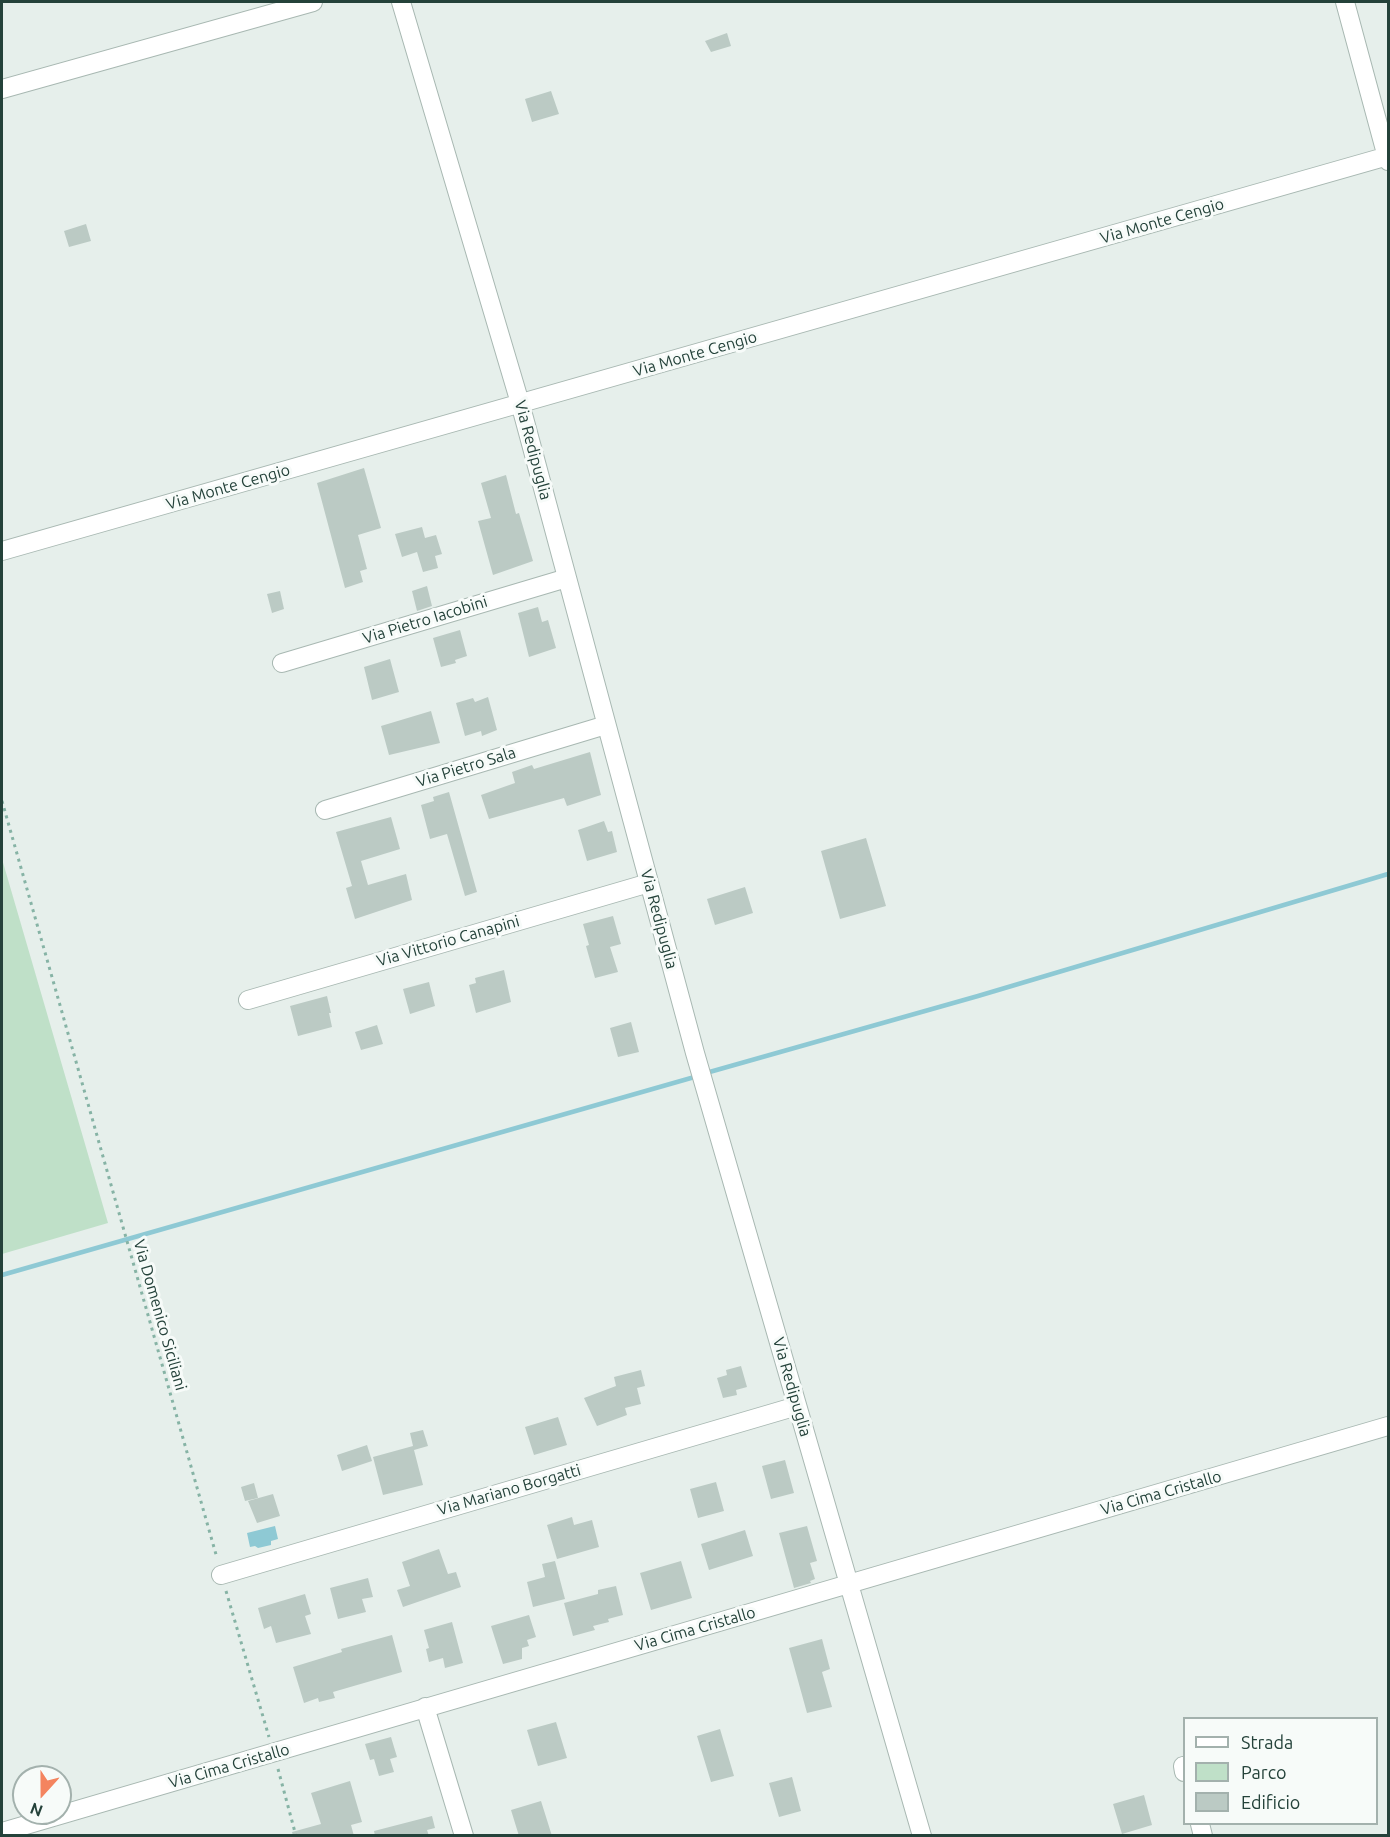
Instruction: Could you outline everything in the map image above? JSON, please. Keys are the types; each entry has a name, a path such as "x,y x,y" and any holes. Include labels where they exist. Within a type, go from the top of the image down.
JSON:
{"street":[{"path":"2,89 313,2"},
{"name":"Via Redipuglia","path":"401,2 520,403 694,1053 922,1836"},
{"path":"1345,2 1388,158"},
{"name":"Via Monte Cengio","path":"2,551 1388,158"},
{"name":"Via Pietro Iacobini","path":"282,663 567,578"},
{"name":"Via Pietro Sala","path":"325,810 606,725"},
{"name":"Via Vittorio Canapini","path":"248,1000 649,883"},
{"name":"Via Mariano Borgatti","path":"221,1575 797,1406"},
{"name":"Via Cima Cristallo","path":"2,1832 1389,1426"},
{"path":"426,1707 464,1836"}],"path":[{"name":"Via Domenico Siciliani","path":"2,801 296,1836"}],"green space":[{"path":"2,859 108,1223 2,1254"}],"water":[{"path":"275,1526 278,1539 271,1541 271,1545 250,1547 247,1533"}],"building":[{"path":"727,33 731,46 711,52 705,41"},
{"path":"551,91 559,114 532,122 525,99"},
{"path":"86,224 91,241 69,247 64,231"},
{"path":"364,468 381,528 358,535 367,569 360,571 363,582 345,588 317,483"},
{"path":"506,475 516,514 519,513 533,561 493,575 478,521 491,518 481,483"},
{"path":"422,527 425,538 436,535 442,554 435,556 438,568 423,572 417,552 402,557 395,534"},
{"path":"427,586 432,606 417,611 412,591"},
{"path":"280,591 284,609 272,613 267,594"},
{"path":"538,607 542,622 548,620 556,648 529,657 518,613"},
{"path":"460,630 467,656 455,660 456,663 441,667 433,638"},
{"path":"390,659 399,692 372,700 364,667"},
{"path":"488,697 497,730 482,736 481,731 465,736 456,703 473,698 475,702"},
{"path":"431,711 440,743 389,755 381,726"},
{"path":"590,752 601,795 567,806 564,798 489,819 481,795 515,783 512,772 532,765 534,769"},
{"path":"449,792 477,892 465,896 447,834 430,839 421,805 434,801 433,797"},
{"path":"391,817 400,849 361,861 368,885 406,874 412,900 355,919 346,888 352,886 336,832"},
{"path":"604,821 608,832 612,831 617,852 587,861 578,830"},
{"path":"866,838 886,906 840,919 821,851"},
{"path":"745,887 753,913 715,925 707,899"},
{"path":"613,916 621,944 610,947 618,972 595,978 586,946 589,945 583,924"},
{"path":"504,970 511,1002 476,1013 469,985 476,983 475,978"},
{"path":"429,982 435,1006 410,1014 403,989"},
{"path":"327,996 332,1027 298,1036 290,1006"},
{"path":"631,1022 639,1052 618,1057 610,1028"},
{"path":"377,1025 383,1044 361,1050 355,1032"},
{"path":"741,1366 747,1387 736,1390 737,1395 723,1398 717,1378 727,1375 726,1370"},
{"path":"641,1370 645,1386 637,1388 641,1404 625,1408 627,1415 597,1426 584,1398 616,1386 614,1377"},
{"path":"558,1417 567,1445 534,1455 525,1427"},
{"path":"423,1430 428,1446 414,1450 423,1485 383,1495 373,1457 413,1446 410,1433"},
{"path":"367,1445 372,1461 342,1471 337,1455"},
{"path":"785,1460 794,1493 771,1499 762,1466"},
{"path":"716,1482 724,1511 698,1518 690,1489"},
{"path":"254,1483 258,1498 245,1501 241,1487"},
{"path":"273,1494 280,1516 257,1523 248,1501"},
{"path":"572,1517 574,1525 592,1520 599,1547 557,1559 547,1525"},
{"path":"807,1526 817,1561 810,1563 815,1579 810,1581 811,1583 794,1588 779,1533"},
{"path":"745,1530 753,1556 709,1570 701,1544"},
{"path":"439,1549 448,1574 456,1572 461,1587 403,1607 397,1590 410,1586 402,1562"},
{"path":"555,1561 565,1599 533,1607 527,1582 545,1577 542,1564"},
{"path":"681,1561 692,1598 651,1610 640,1573"},
{"path":"368,1578 373,1597 362,1599 366,1612 338,1619 330,1588"},
{"path":"616,1586 623,1615 593,1626 595,1630 573,1636 564,1603 598,1594 598,1590"},
{"path":"305,1594 311,1614 305,1616 311,1634 276,1643 271,1626 264,1629 258,1608"},
{"path":"529,1615 536,1637 527,1640 529,1646 522,1648 522,1659 503,1664 491,1626"},
{"path":"452,1622 463,1663 445,1668 443,1658 429,1662 426,1649 429,1648 424,1630"},
{"path":"392,1635 402,1672 333,1692 335,1698 319,1702 318,1698 304,1703 293,1667 342,1652 341,1649"},
{"path":"822,1639 830,1669 822,1672 832,1707 807,1713 789,1648"},
{"path":"556,1722 567,1758 538,1766 527,1730"},
{"path":"720,1729 734,1776 711,1782 697,1736"},
{"path":"391,1737 397,1757 390,1759 394,1772 379,1776 374,1759 370,1760 365,1744"},
{"path":"792,1777 801,1811 779,1817 769,1783"},
{"path":"350,1781 362,1822 351,1825 354,1836 293,1836 292,1832 321,1824 311,1793"},
{"path":"1144,1795 1152,1825 1122,1834 1113,1804"},
{"path":"541,1801 552,1836 519,1836 511,1810"},
{"path":"432,1816 435,1828 427,1830 429,1836 375,1836 374,1831"}],"waterway":[{"path":"706,1073 978,996 1388,874"},
{"path":"2,1275 698,1076"}]}
